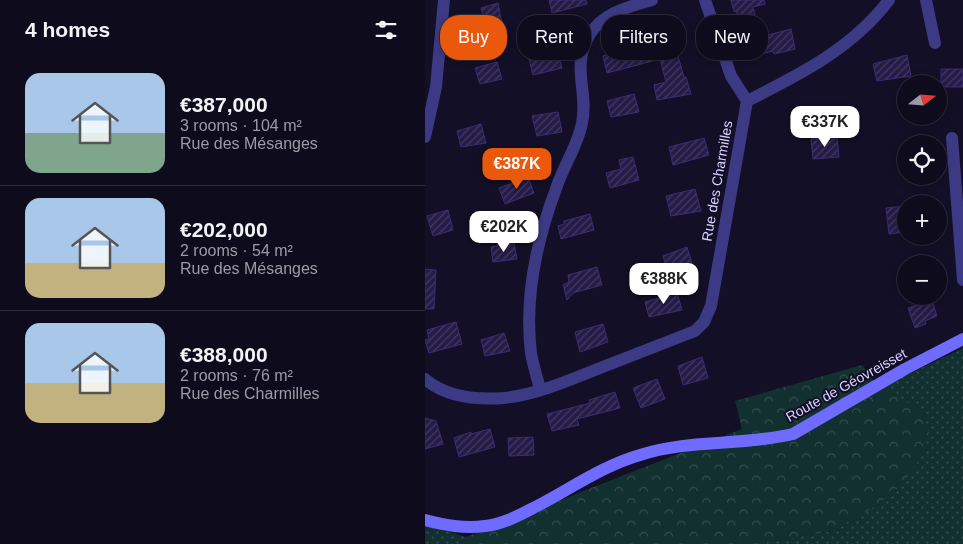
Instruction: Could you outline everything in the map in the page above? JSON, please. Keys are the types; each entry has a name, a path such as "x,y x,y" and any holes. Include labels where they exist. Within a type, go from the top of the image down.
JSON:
{"street":[{"path":"425,137 444,0"},
{"path":"541,389 531,353 530,310 533,267 557,185 580,135 584,116 579,73 583,53 590,34 603,20 615,12 652,0"},
{"path":"705,0 731,76 747,101 791,78 839,49 874,18 889,0"},
{"path":"926,0 935,43"},
{"name":"Rue des Charmilles","path":"425,379 433,386 452,395 503,398 541,389 695,331 704,322 711,306 747,101"},
{"path":"952,138 963,280"},
{"name":"Route de Géovreisset","path":"425,520 455,526 487,526 520,515 617,464 640,454 683,445 773,439 793,434 905,369 963,339"}],"green space":[{"path":"963,348 963,544 767,544 766,542 832,531 879,388"},
{"path":"862,365 879,388 923,410 929,434 918,461 904,483 874,507 832,531 767,542 767,544 466,544 466,537 742,429 735,401"},
{"path":"425,524 466,537 466,544 425,544"}],"building":[{"path":"549,0 586,0 587,4 552,13"},
{"path":"731,0 764,0 765,4 753,7 755,15 738,15 736,11 734,12"},
{"path":"498,3 500,15 483,15 481,8"},
{"path":"791,29 795,49 774,54 773,51 768,52 768,35"},
{"path":"907,55 911,75 897,75 897,78 877,81 873,64"},
{"path":"529,60 560,60 562,68 533,75"},
{"path":"604,60 656,60 607,73"},
{"path":"660,60 679,60 691,94 657,100 654,85 666,82"},
{"path":"497,62 502,79 480,84 475,68"},
{"path":"941,69 963,69 963,87 947,87 947,75 941,75"},
{"path":"634,94 639,112 611,117 607,101"},
{"path":"558,112 562,132 537,136 532,116"},
{"path":"481,124 486,143 461,147 457,131"},
{"path":"837,137 839,157 813,159 811,139"},
{"path":"704,138 709,155 673,165 669,147"},
{"path":"633,157 639,180 610,188 606,173 621,169 619,160"},
{"path":"528,177 534,193 505,204 499,188"},
{"path":"695,189 701,211 671,216 666,196"},
{"path":"897,207 897,233 889,234 886,208"},
{"path":"448,210 453,230 433,236 427,216"},
{"path":"590,214 594,230 561,239 558,226 564,224 564,221"},
{"path":"514,243 517,259 493,262 491,247"},
{"path":"687,247 692,263 667,270 663,256"},
{"path":"597,267 602,285 573,293 567,300 563,285 569,282 568,275"},
{"path":"425,269 436,270 434,309 425,309"},
{"path":"677,293 682,310 649,317 645,302"},
{"path":"917,305 934,305 937,316 925,321 926,324 915,328 908,308"},
{"path":"456,322 462,344 429,353 425,340 429,339 427,330"},
{"path":"603,324 608,342 580,352 575,332"},
{"path":"504,333 510,351 485,356 481,340"},
{"path":"702,357 708,378 683,385 678,366"},
{"path":"657,379 665,399 641,408 633,388"},
{"path":"615,392 620,408 577,419 579,425 552,431 547,414 590,403 589,400"},
{"path":"425,418 436,421 443,444 425,449"},
{"path":"490,429 495,447 459,457 454,438 471,432 471,434"},
{"path":"533,437 534,455 509,456 508,438"}]}
